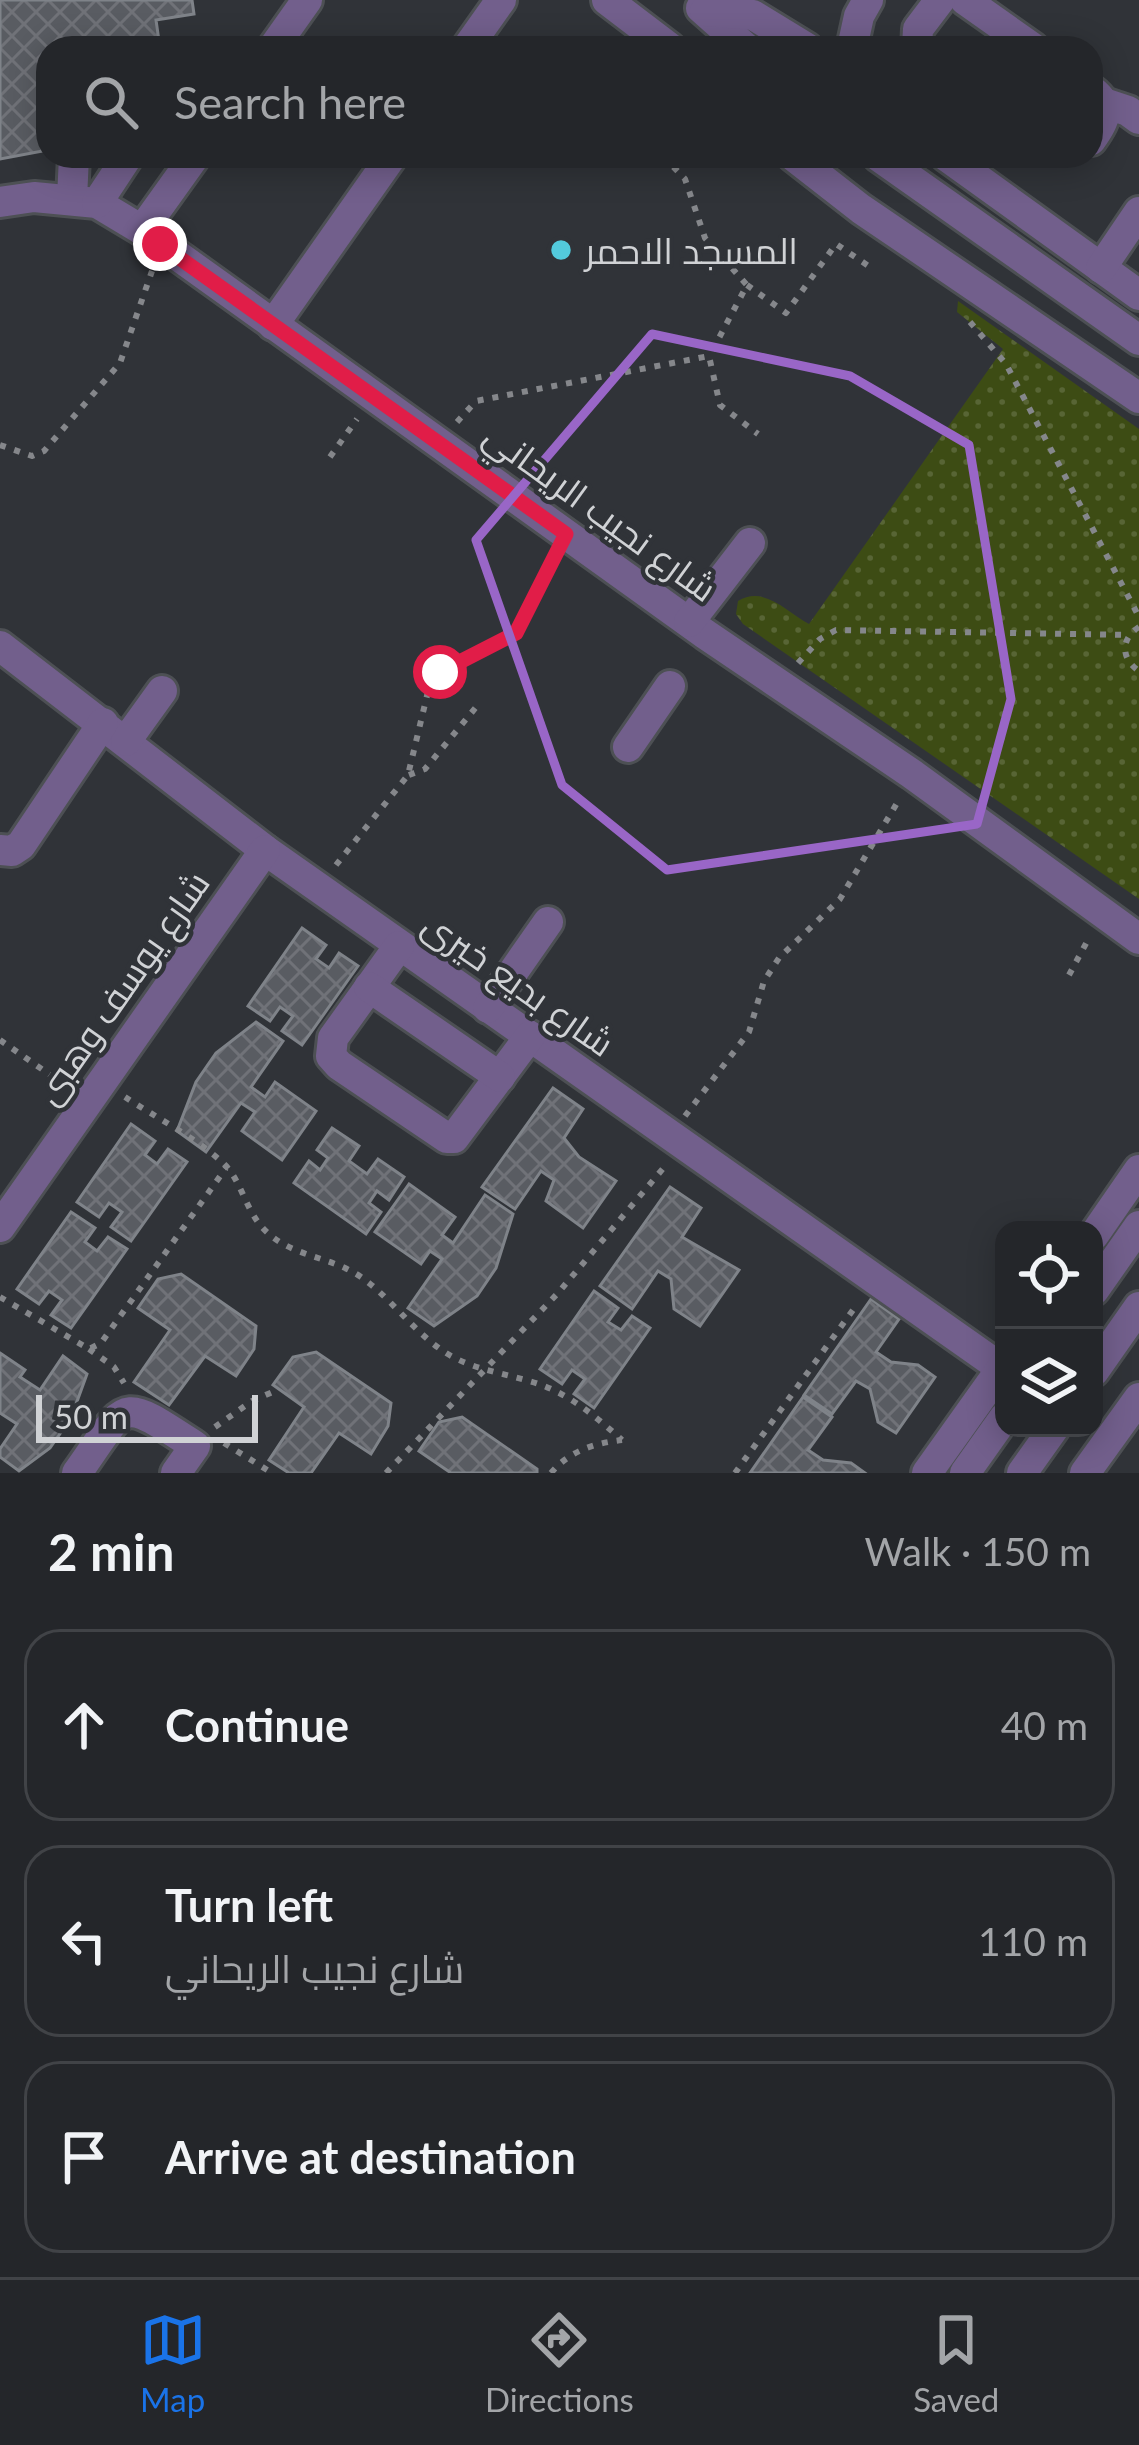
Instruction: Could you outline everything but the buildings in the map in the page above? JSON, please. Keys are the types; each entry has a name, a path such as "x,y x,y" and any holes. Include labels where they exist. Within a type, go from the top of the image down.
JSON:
{"street":[{"path":"282,36 307,0"},
{"path":"476,36 501,0"},
{"path":"607,0 654,36"},
{"path":"855,36 868,0"},
{"path":"918,36 940,0"},
{"path":"965,0 1016,36"},
{"path":"698,6 732,36"},
{"path":"698,6 753,16 787,36"},
{"path":"1103,99 1139,119"},
{"path":"77,168 85,201"},
{"path":"0,202 85,201 117,168"},
{"path":"151,237 188,168"},
{"path":"273,325 384,168"},
{"path":"810,168 1139,398"},
{"path":"895,168 1139,340"},
{"path":"963,168 1139,295"},
{"name":"شارع نجيب الريحاني","path":"85,201 151,237 1139,939"},
{"path":"1101,268 1139,212"},
{"path":"929,293 947,267"},
{"path":"689,622 749,543"},
{"name":"شارع بديع خيرى","path":"0,646 398,946 995,1362"},
{"path":"628,747 670,686"},
{"path":"0,850 12,851 21,845 114,732 162,691"},
{"name":"شارع يوسف وهبى","path":"0,1228 265,850"},
{"path":"488,1008 548,922"},
{"path":"398,946 333,1039 331,1056 338,1064 447,1138 461,1133 530,1036"},
{"path":"369,987 500,1077"},
{"path":"1103,1222 1139,1170"},
{"path":"1103,1277 1139,1226"},
{"path":"1103,1358 1139,1307"},
{"path":"927,1473 995,1379"},
{"path":"1085,1473 1139,1398"},
{"path":"77,1473 118,1414 132,1409 195,1446 176,1473"},
{"path":"965,1473 995,1431"},
{"path":"1022,1473 1048,1437"}],"path":[{"path":"674,168 685,179 705,238 747,285 786,313 836,244 873,269"},
{"path":"0,445 32,456 44,451 120,363 151,237"},
{"path":"747,285 709,356 720,405 758,434"},
{"path":"970,322 1006,364 1139,617"},
{"path":"438,443 476,401 709,356"},
{"path":"330,457 373,396"},
{"path":"319,887 408,775 431,680 516,633 566,534"},
{"path":"1139,627 1129,634 1124,647 1127,660 1139,671"},
{"path":"782,683 809,650 836,630 1129,634"},
{"path":"408,775 425,769 477,706"},
{"path":"386,1473 558,1293 675,1142 742,1043 764,981 779,958 820,923 858,874 912,774"},
{"path":"1069,975 1079,950 1105,915"},
{"path":"0,1040 227,1166 252,1215 270,1235 292,1250 328,1260 362,1277 416,1331 447,1354 481,1371 533,1382 582,1405 622,1440 577,1452 551,1473"},
{"path":"89,1349 101,1343 227,1166"},
{"path":"735,1473 875,1280"},
{"path":"0,1297 114,1367 132,1409"},
{"path":"272,1473 207,1432 277,1390"}],"highlighted area":[{"path":"652,334 850,376 969,445 1011,699 977,824 667,870 562,785 476,540"}],"green space":[{"path":"958,301 1139,429 1139,899 743,624 736,614 738,601 757,596 809,624 1003,349 957,312"}],"place":[{"name":"المسجد الاحمر","path":"561,250"}],"route":[{"path":"160,244 566,534 516,633 440,672"}]}
